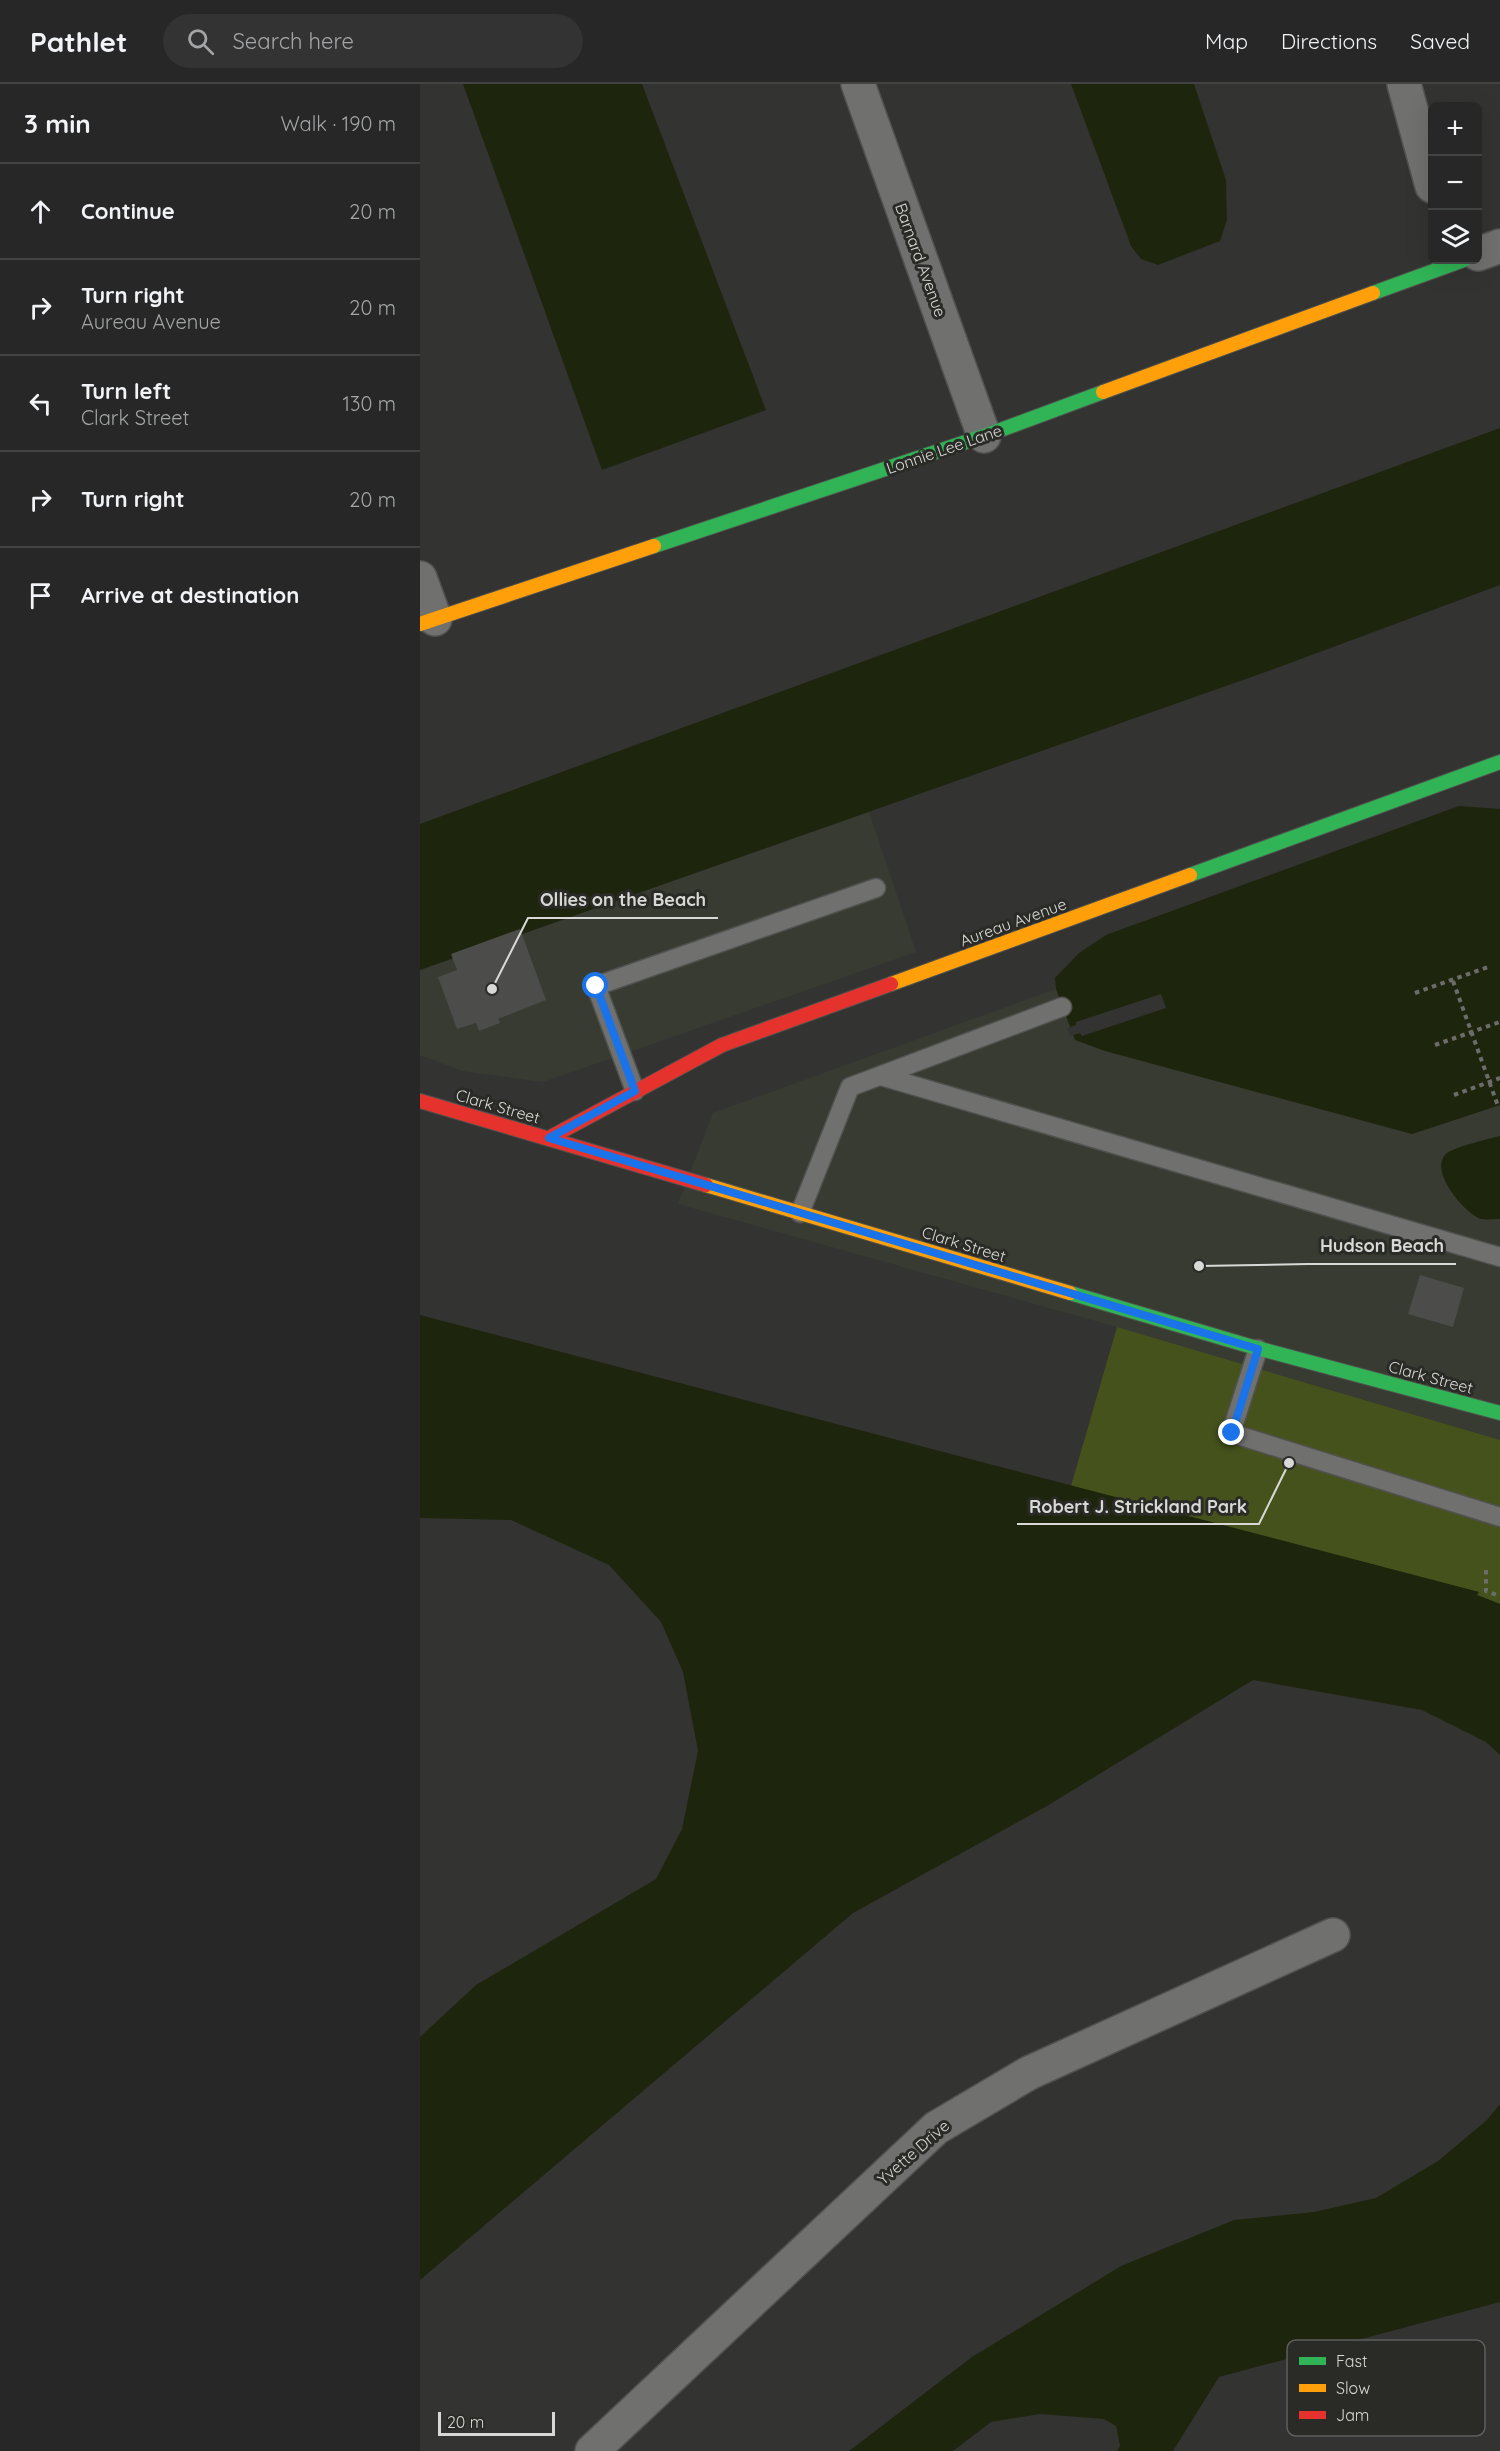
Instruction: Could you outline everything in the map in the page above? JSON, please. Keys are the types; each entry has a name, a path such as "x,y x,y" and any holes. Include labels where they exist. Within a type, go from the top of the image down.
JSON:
{"street":[{"name":"Barnard Avenue","path":"858,84 984,436"},
{"path":"1404,84 1428,171"},
{"name":"Lonnie Lee Lane","path":"1482,252 1500,246"},
{"name":"Lonnie Lee Lane","path":"427,622 984,436 1448,264"},
{"path":"420,578 427,622"},
{"name":"Aureau Avenue","path":"549,1138 722,1045 1500,762"},
{"name":"Clark Street","path":"420,1101 1258,1349 1500,1413"},
{"name":"Yvette Drive","path":"592,2451 936,2128 1029,2073 1333,1935"}],"lane":[{"path":"635,1091 596,986 876,888"},
{"path":"800,1213 850,1087 1062,1007"},
{"path":"881,1076 1500,1257"},
{"path":"1258,1349 1232,1433 1500,1517"}],"path":[{"path":"1415,993 1491,966"},
{"path":"1453,981 1498,1106"},
{"path":"1435,1045 1500,1022"},
{"path":"1454,1095 1500,1078"},
{"path":"1486,1570 1486,1591 1500,1596"}],"shaded area":[{"path":"463,84 642,84 766,410 602,470"},
{"path":"1071,84 1194,84 1226,180 1227,220 1220,241 1158,265 1141,259 1131,246"},
{"path":"1500,428 1500,585 1274,669 420,970 420,824"},
{"path":"1459,806 1500,809 1500,1105 1412,1134 1105,1051 1075,1040 1056,989 1055,978 1079,953 1106,935"},
{"path":"869,812 916,952 543,1082 462,1071 420,1055 420,970"},
{"path":"1056,989 1075,1040 1412,1134 1500,1105 1500,1440 1117,1327 678,1204 713,1113"},
{"path":"1500,1136 1500,1219 1481,1219 1457,1200 1450,1190 1441,1169 1442,1160 1451,1151"},
{"path":"420,1315 1479,1592 1477,1595 1500,1604 1500,1755 1486,1742 1422,1710 1253,1680 1047,1806 853,1913 420,2280 420,2037 476,1985 656,1879 682,1829 698,1751 683,1672 661,1622 609,1565 511,1520 420,1518"},
{"path":"1500,2104 1500,2302 1358,2340 1287,2340 1287,2359 1219,2377 1173,2451 1117,2451 1120,2446 1116,2426 1104,2419 1040,2414 991,2422 953,2451 849,2451 972,2357 1121,2266 1234,2220 1314,2212 1376,2198 1438,2161 1487,2120"}],"green space":[{"path":"1117,1327 1500,1440 1500,1604 1477,1595 1478,1592 1071,1486"}],"pier":[{"path":"1161,994 1166,1008 1082,1036 1080,1033 1070,1036 1067,1028 1076,1025 1076,1022"}],"building":[{"path":"520,929 546,1000 498,1019 500,1023 479,1031 476,1023 457,1029 438,977 457,970 451,954"},
{"path":"1420,1275 1464,1288 1453,1327 1408,1314"}],"traffic: fast":[{"path":"1373,293 1453,264"},
{"path":"654,546 984,436 1103,392"},
{"path":"1190,875 1500,762"},
{"path":"1070,1293 1246,1345 1500,1413"}],"traffic: slow":[{"path":"1103,392 1373,293"},
{"path":"420,624 654,546"},
{"path":"891,984 1190,875"},
{"path":"706,1185 1070,1293"}],"traffic: jam":[{"path":"549,1138 722,1045 891,984"},
{"path":"420,1101 706,1185"}],"place":[{"name":"Ollies on the Beach","path":"492,989"},
{"name":"Hudson Beach","path":"1199,1266"},
{"name":"Robert J. Strickland Park","path":"1289,1463"}],"route":[{"path":"596,986 635,1091 549,1138 1258,1349 1232,1433"}]}
